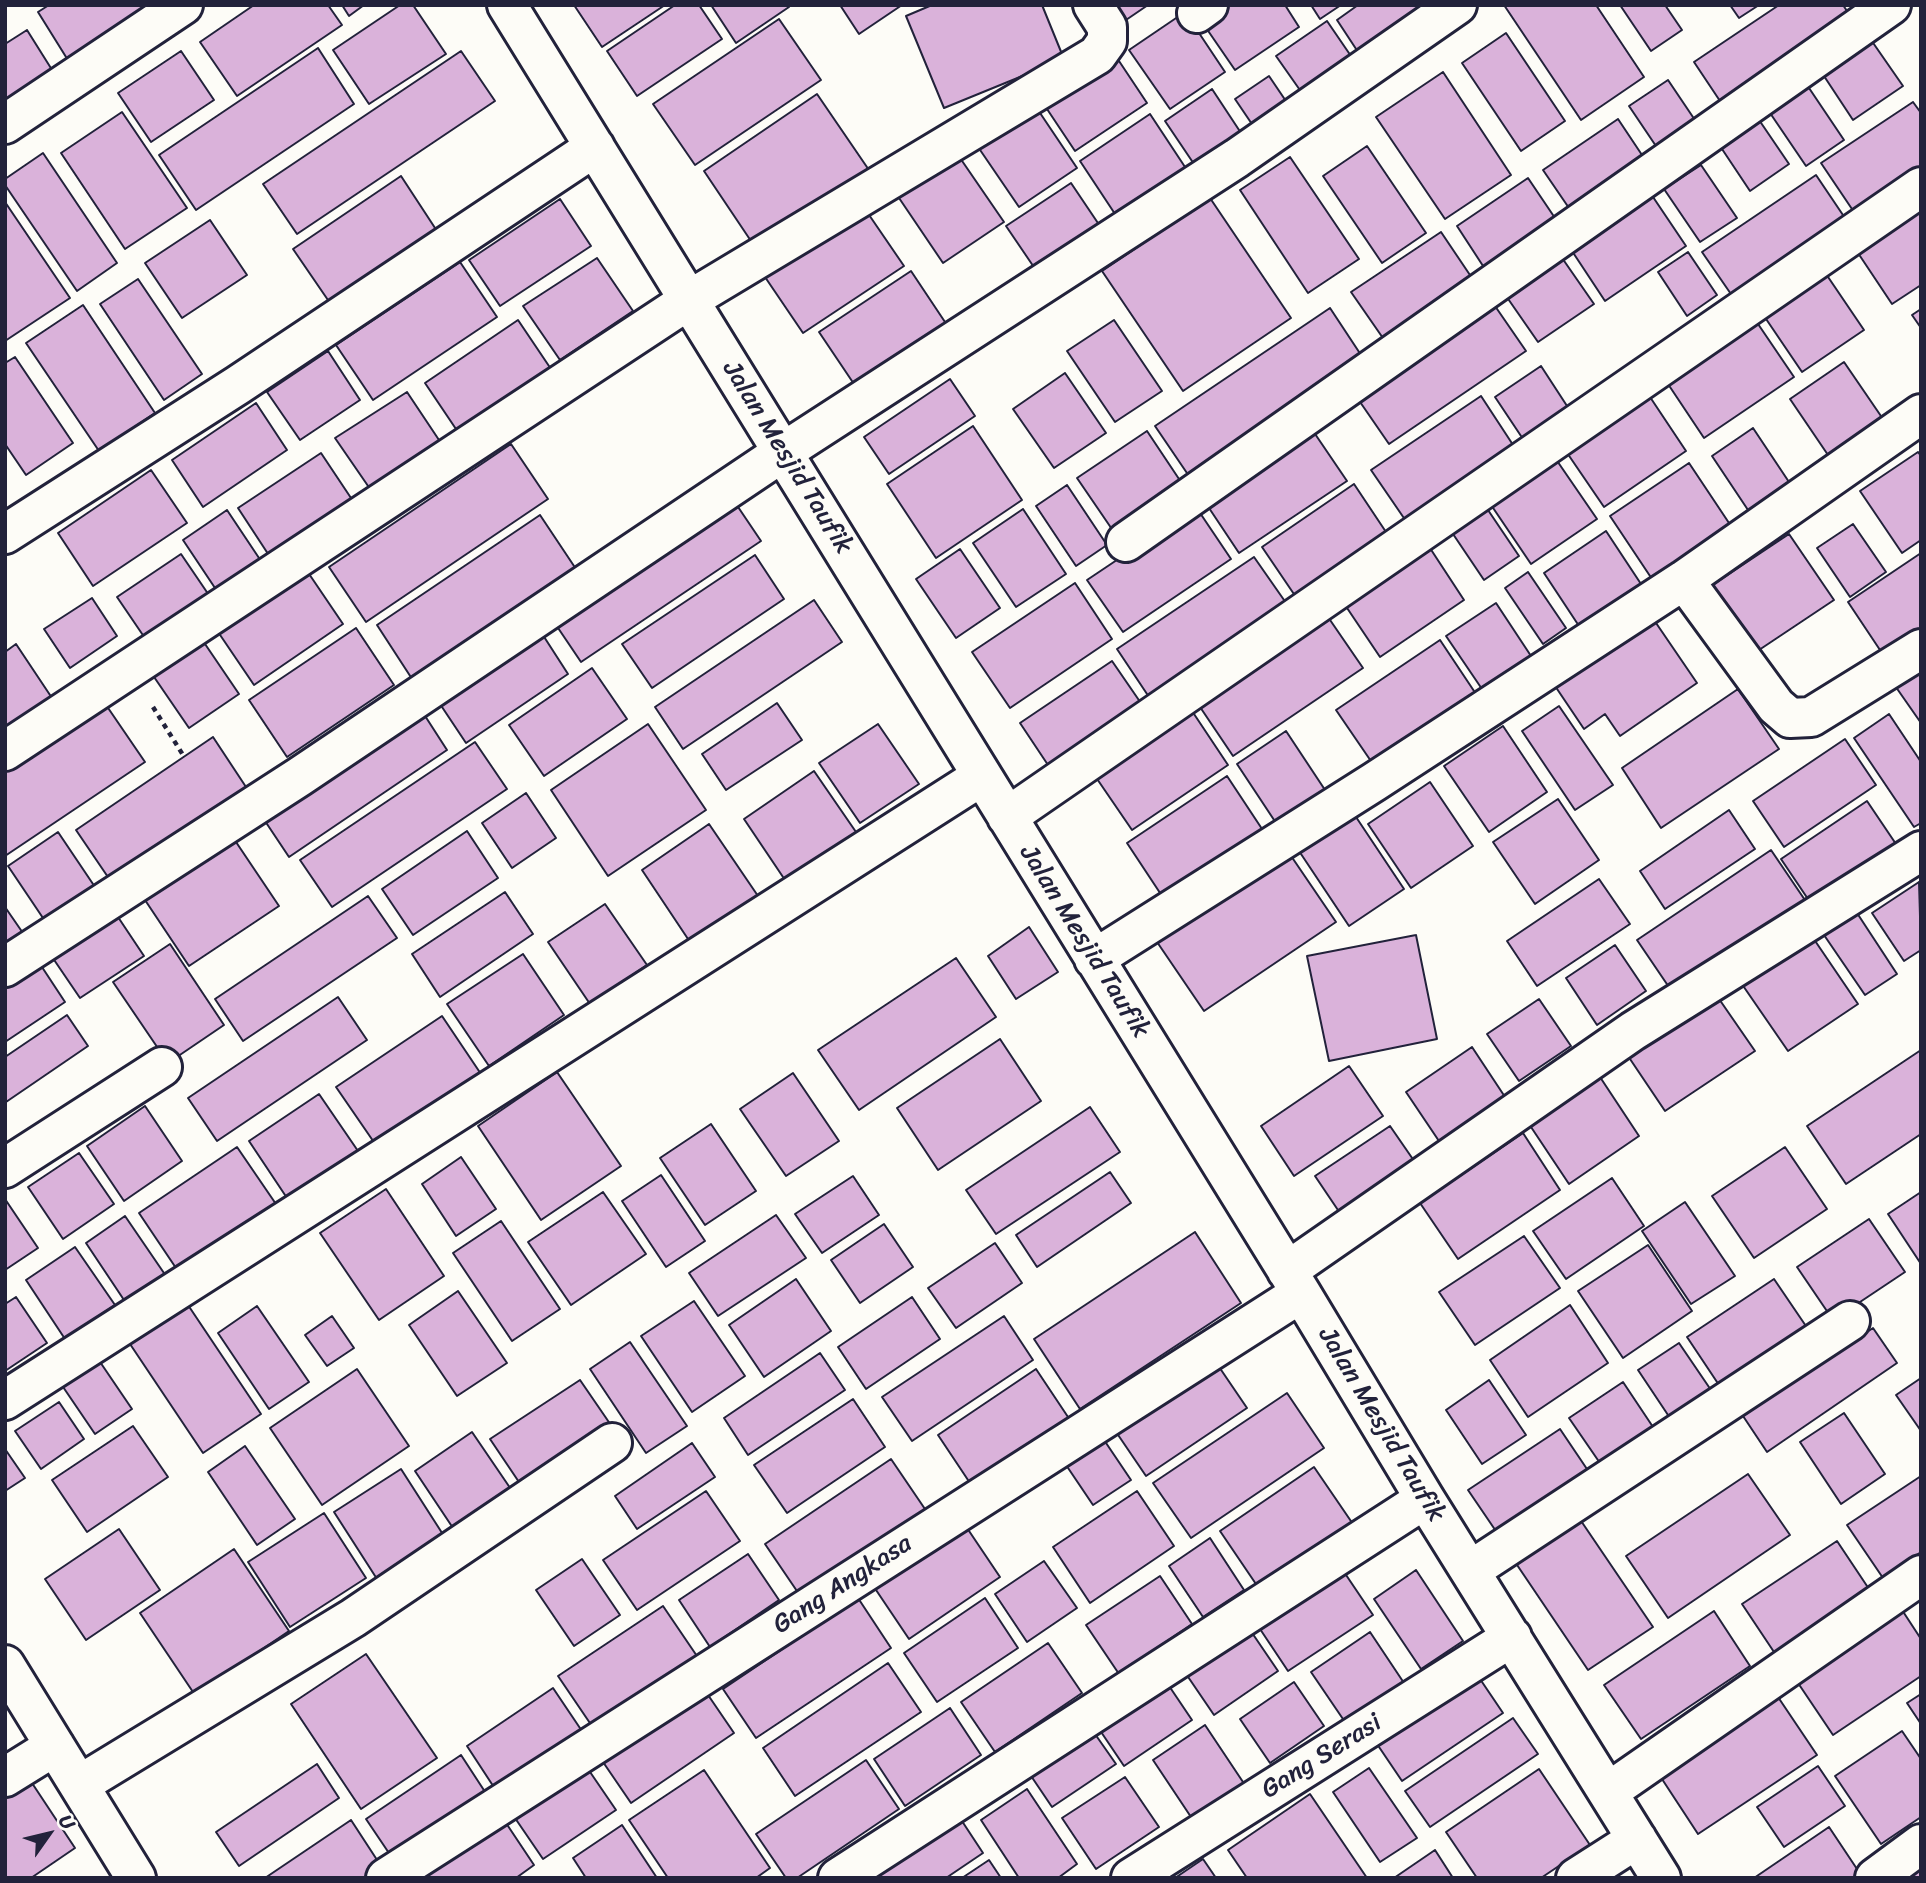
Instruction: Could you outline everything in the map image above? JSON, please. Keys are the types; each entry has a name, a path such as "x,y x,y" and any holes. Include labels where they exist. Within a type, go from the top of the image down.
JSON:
{"street":[{"path":"5,124 183,5"},
{"name":"Jalan Mesjid Taufik","path":"507,5 1425,1499 1661,1878"},
{"path":"5,751 690,300 1097,55 1107,41 1107,27 1093,5"},
{"path":"5,967 299,777 783,452 1237,158 1457,5"},
{"path":"1126,542 1891,5"},
{"path":"5,534 238,385 595,147"},
{"path":"1007,817 1921,187"},
{"path":"1094,959 1374,782 1684,580 1921,414"},
{"path":"1684,580 1776,706 1790,718 1811,717 1921,649"},
{"path":"5,1399 982,776"},
{"name":"Gang Angkasa","path":"386,1878 1294,1282 1633,1031 1921,851"},
{"path":"5,1168 163,1067"},
{"path":"1471,1570 1850,1321"},
{"path":"79,1784 353,1618 612,1443"},
{"path":"838,1878 1425,1499"},
{"path":"1608,1792 1921,1575"},
{"name":"Gang Serasi","path":"1132,1878 1512,1637"},
{"path":"5,1665 136,1878"},
{"path":"5,1777 55,1746"},
{"path":"1576,1878 1637,1839"},
{"path":"1875,1878 1921,1844"}],"path":[{"path":"131,670 183,755"}],"building":[{"path":"49,5 154,5 71,65 38,12"},
{"path":"254,5 328,5 342,25 237,96 200,42"},
{"path":"342,5 364,5 349,16"},
{"path":"400,5 413,5 446,54 369,104 333,50"},
{"path":"574,5 665,5 602,47"},
{"path":"675,5 699,5 722,39 637,96 607,51"},
{"path":"711,5 788,5 789,7 736,43"},
{"path":"840,5 902,5 859,34"},
{"path":"932,5 1042,5 1064,59 944,108 906,16"},
{"path":"1112,5 1148,5 1123,22"},
{"path":"1227,5 1285,5 1299,27 1235,70 1202,22"},
{"path":"1311,5 1341,5 1320,19"},
{"path":"1358,5 1438,5 1362,58 1337,20"},
{"path":"1504,5 1596,5 1644,77 1581,120"},
{"path":"1620,5 1665,5 1682,30 1651,51"},
{"path":"1730,5 1759,5 1739,18"},
{"path":"1779,5 1843,5 1855,23 1726,110 1694,62"},
{"path":"1185,12 1225,72 1170,109 1129,50"},
{"path":"779,19 821,80 695,165 653,104"},
{"path":"1327,21 1353,59 1302,93 1276,56"},
{"path":"27,30 59,81 5,115 5,44"},
{"path":"1506,33 1565,121 1521,151 1462,63"},
{"path":"1869,37 1903,86 1853,120 1820,70"},
{"path":"318,48 354,104 196,210 159,155"},
{"path":"181,51 214,100 151,142 118,93"},
{"path":"461,51 495,101 297,234 263,184"},
{"path":"1115,55 1147,103 1075,151 1043,103"},
{"path":"1443,72 1511,175 1445,219 1376,117"},
{"path":"1269,76 1292,110 1258,133 1235,99"},
{"path":"1668,80 1701,129 1662,155 1629,106"},
{"path":"1807,85 1844,140 1806,166 1768,110"},
{"path":"1212,89 1243,136 1196,167 1165,121"},
{"path":"817,94 871,173 757,250 704,171"},
{"path":"1913,102 1921,113 1921,172 1856,215 1821,163"},
{"path":"1034,104 1077,168 1019,207 976,144"},
{"path":"122,112 187,208 125,249 61,153"},
{"path":"1150,114 1187,170 1117,217 1080,161"},
{"path":"1755,114 1789,164 1750,191 1716,140"},
{"path":"1618,119 1646,161 1571,211 1543,170"},
{"path":"1367,146 1426,233 1382,263 1323,176"},
{"path":"43,153 117,263 77,291 5,185 5,179"},
{"path":"958,155 1004,222 943,263 897,195"},
{"path":"1290,157 1359,259 1308,293 1240,190"},
{"path":"1701,165 1737,218 1700,242 1664,189"},
{"path":"1816,175 1847,221 1733,297 1702,252"},
{"path":"401,176 437,231 330,303 293,249"},
{"path":"1528,178 1557,221 1485,269 1457,226"},
{"path":"1071,183 1106,235 1042,279 1006,226"},
{"path":"1651,194 1686,246 1605,301 1570,248"},
{"path":"1210,198 1291,318 1183,391 1102,271"},
{"path":"560,199 591,246 500,306 469,260"},
{"path":"5,202 70,298 5,341"},
{"path":"1921,202 1921,285 1892,304 1854,247"},
{"path":"865,209 904,266 803,333 765,277"},
{"path":"210,220 247,275 182,318 145,263"},
{"path":"1441,232 1474,281 1385,341 1351,292"},
{"path":"1688,252 1717,295 1687,316 1658,272"},
{"path":"1560,255 1594,304 1538,342 1504,293"},
{"path":"597,258 633,311 560,360 523,306"},
{"path":"460,262 497,317 373,400 336,345"},
{"path":"911,271 947,325 856,387 819,332"},
{"path":"1824,271 1864,330 1802,372 1762,313"},
{"path":"138,279 202,374 164,400 100,304"},
{"path":"83,305 155,413 99,451 26,343"},
{"path":"1495,306 1526,351 1389,444 1358,399"},
{"path":"1330,308 1365,361 1191,479 1155,426"},
{"path":"1921,309 1921,328 1912,315"},
{"path":"518,320 553,372 460,435 425,383"},
{"path":"1114,320 1162,391 1115,422 1067,351"},
{"path":"1756,321 1794,377 1704,438 1666,381"},
{"path":"328,351 360,400 300,440 267,392"},
{"path":"15,357 73,443 26,475 5,444 5,363"},
{"path":"1844,362 1883,419 1828,455 1790,399"},
{"path":"1541,366 1569,409 1523,439 1495,397"},
{"path":"1065,373 1106,433 1054,468 1013,409"},
{"path":"950,379 975,416 889,474 864,437"},
{"path":"1644,388 1686,451 1604,507 1561,444"},
{"path":"407,392 447,452 377,499 335,438"},
{"path":"1481,396 1517,451 1408,524 1371,470"},
{"path":"256,403 287,450 203,507 172,460"},
{"path":"973,426 1022,500 936,558 887,484"},
{"path":"1311,428 1347,481 1239,553 1203,499"},
{"path":"1753,428 1791,485 1750,513 1712,456"},
{"path":"1147,431 1187,491 1118,538 1077,478"},
{"path":"511,444 548,499 366,622 329,567"},
{"path":"1551,452 1597,519 1531,564 1485,496"},
{"path":"1918,452 1921,456 1921,540 1902,553 1860,491"},
{"path":"321,453 357,507 274,563 238,508"},
{"path":"1689,463 1733,529 1654,582 1610,516"},
{"path":"151,470 187,523 93,586 58,533"},
{"path":"1354,484 1392,541 1300,603 1262,547"},
{"path":"1067,485 1107,545 1076,566 1036,506"},
{"path":"732,498 761,541 581,662 552,619"},
{"path":"1196,507 1231,559 1123,632 1087,580"},
{"path":"1023,509 1066,574 1016,607 973,543"},
{"path":"227,510 265,567 221,597 183,540"},
{"path":"1488,510 1519,556 1484,580 1453,534"},
{"path":"540,515 580,575 416,685 377,625"},
{"path":"1853,524 1886,572 1850,597 1817,548"},
{"path":"1606,531 1641,584 1579,626 1544,573"},
{"path":"1789,534 1834,600 1747,658 1702,592"},
{"path":"1426,542 1464,600 1380,657 1341,599"},
{"path":"960,549 1000,608 956,638 916,579"},
{"path":"1921,553 1921,641 1888,662 1848,602"},
{"path":"181,554 215,604 151,647 117,597"},
{"path":"755,555 784,599 652,688 622,644"},
{"path":"1254,557 1291,610 1153,703 1117,649"},
{"path":"303,565 343,624 254,685 214,626"},
{"path":"1528,572 1566,628 1543,644 1505,588"},
{"path":"1075,583 1112,639 1010,708 972,652"},
{"path":"92,598 117,636 70,668 44,629"},
{"path":"814,600 842,642 683,749 655,707"},
{"path":"1496,603 1533,659 1484,692 1446,636"},
{"path":"1328,617 1363,668 1233,756 1198,704"},
{"path":"1654,620 1697,683 1620,736 1605,714 1584,729 1549,677 1577,659 1584,669"},
{"path":"356,628 394,685 287,757 249,700"},
{"path":"539,629 568,674 466,743 436,698"},
{"path":"1440,640 1478,697 1375,767 1336,710"},
{"path":"203,641 239,694 189,728 152,674"},
{"path":"16,644 52,698 5,730 5,652"},
{"path":"1921,660 1921,723 1891,680"},
{"path":"1112,661 1145,709 1052,771 1020,723"},
{"path":"592,668 627,719 544,776 509,725"},
{"path":"1738,689 1779,749 1661,828 1622,768"},
{"path":"104,702 145,762 5,856 5,768"},
{"path":"777,703 802,740 726,790 702,754"},
{"path":"418,705 447,750 289,857 259,812"},
{"path":"1559,706 1613,785 1575,810 1522,731"},
{"path":"1190,708 1228,765 1132,830 1093,773"},
{"path":"1889,714 1921,762 1921,823 1914,827 1854,738"},
{"path":"648,724 706,810 608,876 551,790"},
{"path":"878,724 919,784 860,823 819,763"},
{"path":"1503,726 1547,792 1489,832 1444,766"},
{"path":"1286,731 1333,802 1284,835 1237,764"},
{"path":"213,737 248,790 112,883 76,830"},
{"path":"1845,739 1876,785 1784,847 1753,801"},
{"path":"475,742 507,789 332,907 300,860"},
{"path":"814,771 856,832 785,880 744,819"},
{"path":"1227,776 1268,838 1168,905 1127,843"},
{"path":"1430,782 1473,846 1411,888 1368,824"},
{"path":"526,793 556,838 512,868 482,823"},
{"path":"1558,799 1599,860 1535,904 1493,842"},
{"path":"1867,801 1898,847 1812,905 1781,859"},
{"path":"1729,810 1755,849 1665,909 1640,871"},
{"path":"1352,811 1404,889 1349,926 1297,848"},
{"path":"709,824 758,896 690,942 642,870"},
{"path":"467,831 498,878 413,935 382,889"},
{"path":"58,832 95,887 45,921 8,866"},
{"path":"234,839 279,906 189,966 145,900"},
{"path":"1287,850 1336,922 1204,1011 1155,939"},
{"path":"1771,850 1809,906 1675,996 1637,940"},
{"path":"1599,879 1630,924 1537,986 1507,941"},
{"path":"1919,882 1921,950 1904,961 1872,913"},
{"path":"505,892 533,934 440,997 412,954"},
{"path":"368,896 397,938 243,1041 215,999"},
{"path":"605,904 647,965 590,1004 548,942"},
{"path":"110,905 144,956 80,998 46,948"},
{"path":"5,907 25,936 5,949"},
{"path":"1857,913 1897,974 1865,995 1824,935"},
{"path":"1029,927 1058,972 1016,999 988,956"},
{"path":"1807,929 1858,1004 1788,1051 1737,977"},
{"path":"1416,935 1437,1039 1329,1061 1307,956"},
{"path":"170,944 224,1025 168,1063 113,982"},
{"path":"1615,945 1646,991 1597,1025 1566,978"},
{"path":"523,954 564,1015 489,1066 447,1004"},
{"path":"956,958 996,1017 859,1110 818,1050"},
{"path":"38,961 65,1002 5,1042 5,982"},
{"path":"1717,996 1755,1051 1665,1111 1628,1056"},
{"path":"338,997 367,1040 217,1141 188,1098"},
{"path":"1539,999 1571,1046 1519,1081 1487,1034"},
{"path":"67,1015 88,1046 6,1102 5,1057"},
{"path":"442,1016 485,1080 380,1151 336,1087"},
{"path":"1000,1039 1041,1101 938,1170 897,1108"},
{"path":"1472,1047 1511,1106 1445,1150 1406,1092"},
{"path":"1921,1050 1921,1134 1846,1184 1807,1126"},
{"path":"1349,1066 1383,1116 1294,1176 1261,1126"},
{"path":"557,1072 621,1166 541,1220 478,1126"},
{"path":"793,1073 839,1141 786,1176 740,1109"},
{"path":"1598,1074 1639,1136 1569,1184 1527,1121"},
{"path":"319,1094 358,1151 287,1198 249,1141"},
{"path":"145,1106 182,1161 124,1201 87,1146"},
{"path":"1090,1107 1120,1152 996,1234 966,1190"},
{"path":"711,1124 756,1191 705,1225 660,1158"},
{"path":"1390,1126 1419,1168 1344,1219 1315,1176"},
{"path":"1523,1133 1560,1190 1458,1259 1420,1203"},
{"path":"237,1147 278,1207 180,1274 139,1213"},
{"path":"1785,1147 1827,1209 1754,1258 1712,1196"},
{"path":"79,1153 114,1204 63,1239 28,1187"},
{"path":"461,1157 496,1209 456,1236 422,1184"},
{"path":"1110,1172 1131,1203 1037,1267 1016,1235"},
{"path":"661,1175 705,1241 666,1267 622,1201"},
{"path":"853,1176 879,1215 822,1253 795,1214"},
{"path":"1612,1178 1644,1226 1566,1279 1533,1231"},
{"path":"386,1189 444,1276 379,1320 320,1233"},
{"path":"603,1192 646,1254 571,1305 528,1242"},
{"path":"1921,1192 1921,1264 1888,1214"},
{"path":"5,1199 38,1248 5,1270"},
{"path":"1685,1202 1735,1276 1691,1304 1642,1231"},
{"path":"776,1215 806,1258 718,1316 689,1273"},
{"path":"125,1216 166,1276 126,1303 86,1243"},
{"path":"1869,1219 1905,1272 1833,1320 1797,1267"},
{"path":"501,1221 560,1309 512,1341 453,1253"},
{"path":"884,1224 913,1267 860,1303 831,1260"},
{"path":"1195,1232 1241,1303 1080,1409 1034,1339"},
{"path":"1524,1236 1560,1288 1475,1345 1439,1292"},
{"path":"995,1243 1022,1283 956,1328 928,1288"},
{"path":"1648,1245 1692,1311 1623,1358 1578,1291"},
{"path":"75,1247 115,1305 65,1339 26,1280"},
{"path":"796,1279 831,1331 764,1377 729,1325"},
{"path":"1774,1279 1810,1332 1723,1391 1687,1337"},
{"path":"458,1291 507,1363 457,1396 409,1325"},
{"path":"16,1297 47,1343 5,1371 5,1304"},
{"path":"912,1297 940,1339 866,1389 838,1347"},
{"path":"694,1301 745,1376 692,1412 641,1336"},
{"path":"188,1305 261,1414 203,1453 130,1344"},
{"path":"1570,1305 1608,1363 1528,1417 1490,1360"},
{"path":"257,1306 309,1382 269,1409 218,1333"},
{"path":"332,1316 354,1348 327,1366 305,1335"},
{"path":"1004,1316 1033,1360 912,1441 882,1397"},
{"path":"1873,1328 1897,1363 1767,1452 1743,1416"},
{"path":"630,1342 687,1426 646,1453 590,1369"},
{"path":"1679,1343 1713,1393 1672,1421 1638,1370"},
{"path":"820,1353 845,1390 748,1455 724,1418"},
{"path":"96,1356 132,1409 95,1434 59,1381"},
{"path":"1213,1358 1247,1408 1146,1476 1112,1426"},
{"path":"357,1369 409,1446 322,1505 270,1428"},
{"path":"1036,1369 1072,1423 974,1489 938,1435"},
{"path":"1921,1378 1921,1431 1896,1395"},
{"path":"580,1380 615,1431 525,1491 490,1439"},
{"path":"1489,1380 1526,1435 1482,1464 1446,1410"},
{"path":"1623,1382 1655,1430 1602,1466 1569,1418"},
{"path":"1287,1393 1324,1448 1191,1538 1153,1483"},
{"path":"853,1399 885,1447 787,1513 754,1465"},
{"path":"59,1402 84,1439 41,1469 15,1431"},
{"path":"1844,1413 1885,1474 1841,1504 1800,1442"},
{"path":"133,1426 168,1477 87,1532 52,1480"},
{"path":"1560,1429 1593,1478 1502,1540 1468,1490"},
{"path":"472,1432 519,1501 461,1540 415,1471"},
{"path":"1100,1434 1131,1480 1093,1505 1062,1459"},
{"path":"692,1443 715,1477 637,1529 615,1496"},
{"path":"245,1446 295,1519 257,1545 208,1472"},
{"path":"5,1449 25,1478 5,1491"},
{"path":"891,1459 927,1512 801,1597 765,1544"},
{"path":"1314,1467 1355,1527 1260,1590 1220,1531"},
{"path":"401,1469 444,1536 377,1579 334,1512"},
{"path":"1748,1474 1790,1535 1668,1618 1626,1556"},
{"path":"1921,1476 1921,1552 1883,1578 1847,1525"},
{"path":"706,1491 740,1541 637,1610 603,1560"},
{"path":"1137,1491 1174,1546 1090,1603 1053,1547"},
{"path":"1575,1512 1653,1627 1588,1670 1511,1556"},
{"path":"324,1513 366,1578 290,1627 248,1562"},
{"path":"963,1522 1000,1577 909,1639 872,1584"},
{"path":"119,1529 160,1590 86,1640 45,1579"},
{"path":"1210,1538 1244,1590 1203,1617 1169,1566"},
{"path":"1837,1541 1871,1592 1776,1655 1742,1604"},
{"path":"234,1549 289,1631 195,1695 140,1613"},
{"path":"748,1554 779,1600 710,1647 679,1600"},
{"path":"582,1559 620,1615 574,1646 536,1590"},
{"path":"1044,1561 1077,1608 1027,1642 995,1594"},
{"path":"1338,1563 1373,1615 1288,1671 1254,1620"},
{"path":"1416,1570 1463,1641 1421,1669 1374,1599"},
{"path":"1160,1576 1192,1624 1119,1674 1086,1625"},
{"path":"858,1598 891,1648 756,1738 723,1689"},
{"path":"985,1598 1018,1648 937,1702 904,1653"},
{"path":"663,1606 701,1662 596,1732 558,1676"},
{"path":"1902,1610 1921,1639 1921,1676 1833,1735 1796,1680"},
{"path":"1714,1611 1750,1666 1641,1739 1604,1685"},
{"path":"1246,1624 1278,1671 1214,1715 1182,1668"},
{"path":"1370,1632 1404,1683 1345,1722 1311,1672"},
{"path":"1048,1643 1082,1693 995,1752 961,1702"},
{"path":"366,1654 437,1758 361,1809 291,1704"},
{"path":"888,1663 921,1712 795,1796 763,1748"},
{"path":"1161,1674 1192,1720 1124,1766 1093,1720"},
{"path":"1478,1676 1503,1713 1402,1781 1377,1744"},
{"path":"1294,1682 1324,1726 1270,1763 1240,1719"},
{"path":"553,1688 588,1740 501,1798 467,1746"},
{"path":"706,1692 734,1733 631,1803 603,1762"},
{"path":"1921,1694 1921,1724 1907,1703"},
{"path":"1778,1697 1817,1755 1698,1834 1660,1776"},
{"path":"950,1708 981,1755 905,1806 874,1759"},
{"path":"1513,1718 1538,1754 1430,1827 1405,1791"},
{"path":"1088,1724 1116,1764 1052,1807 1025,1767"},
{"path":"1205,1725 1245,1785 1193,1820 1153,1760"},
{"path":"1902,1731 1921,1759 1921,1817 1881,1844 1835,1776"},
{"path":"461,1755 491,1801 397,1865 366,1819"},
{"path":"866,1760 899,1809 797,1878 786,1878 756,1834"},
{"path":"317,1764 339,1798 239,1866 216,1832"},
{"path":"1818,1766 1845,1806 1784,1847 1757,1807"},
{"path":"1369,1768 1417,1838 1380,1862 1333,1792"},
{"path":"588,1769 616,1810 543,1859 515,1818"},
{"path":"1539,1769 1590,1845 1541,1878 1477,1878 1446,1832"},
{"path":"704,1770 770,1868 756,1878 668,1878 629,1820"},
{"path":"28,1777 75,1848 31,1878 5,1878 5,1793"},
{"path":"1125,1777 1159,1827 1096,1869 1062,1818"},
{"path":"1027,1789 1077,1864 1058,1878 1019,1878 981,1820"},
{"path":"1310,1794 1367,1878 1247,1878 1228,1850"},
{"path":"956,1812 983,1853 946,1878 859,1878"},
{"path":"351,1820 381,1866 364,1878 265,1878"},
{"path":"504,1820 534,1865 516,1878 425,1878 423,1875"},
{"path":"622,1825 657,1878 586,1878 573,1858"},
{"path":"1829,1827 1863,1878 1754,1878"},
{"path":"1435,1850 1453,1878 1394,1878"},
{"path":"1203,1859 1216,1878 1175,1878"},
{"path":"989,1860 1001,1878 962,1878"},
{"path":"1921,1864 1921,1878 1900,1878"}]}
